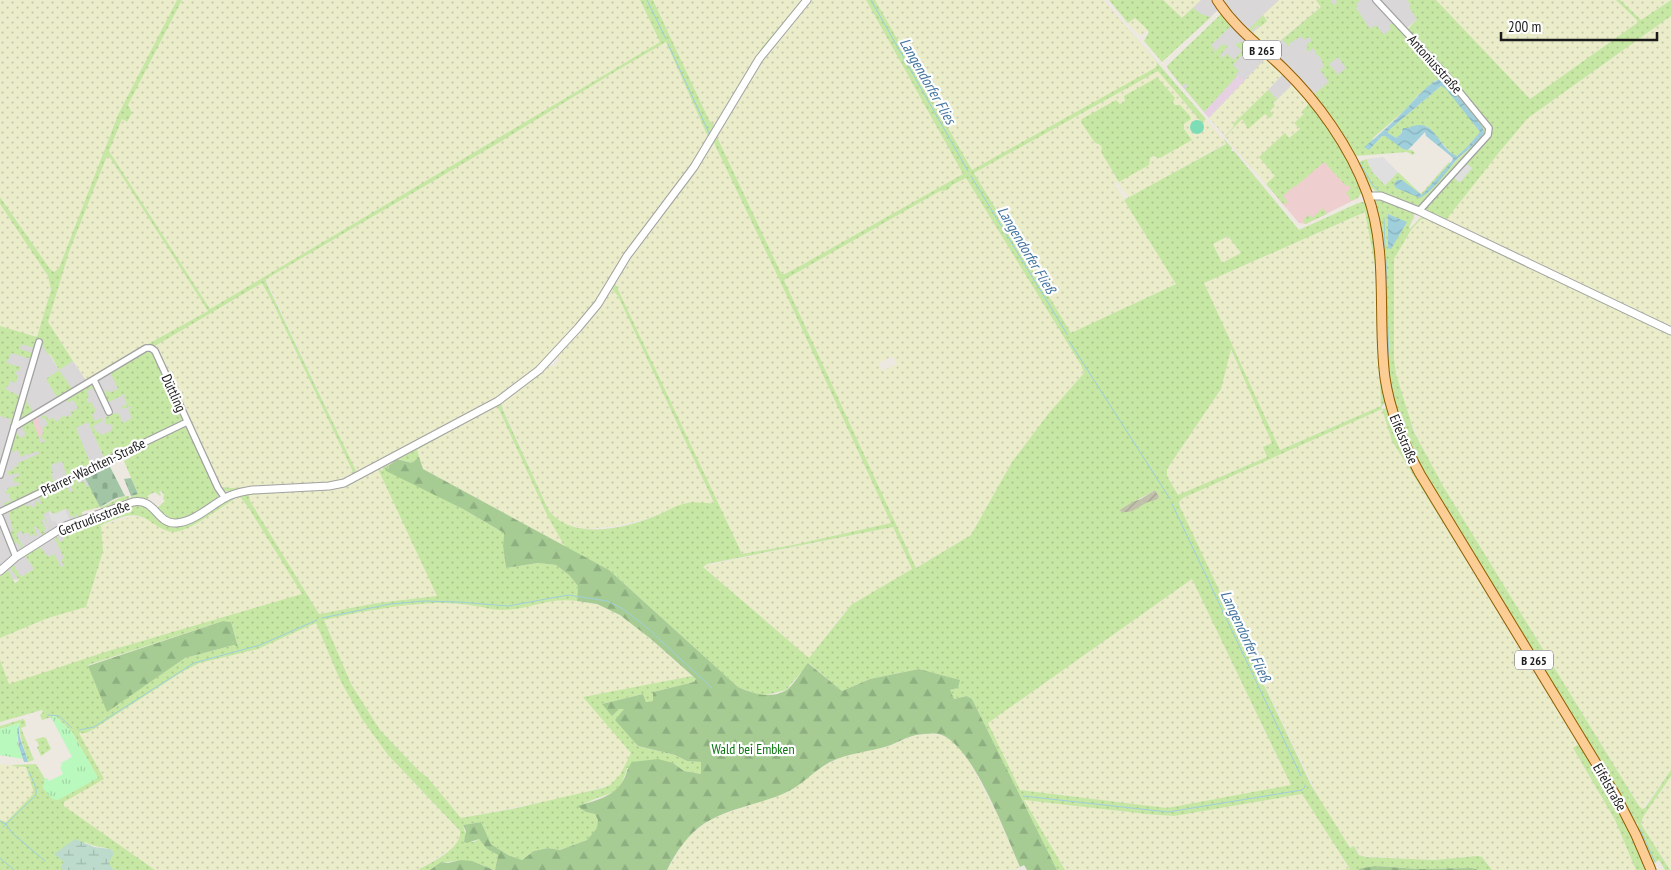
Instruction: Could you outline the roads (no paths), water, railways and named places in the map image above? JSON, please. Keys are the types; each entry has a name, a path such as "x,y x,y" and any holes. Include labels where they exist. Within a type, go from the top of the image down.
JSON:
{"main road":[{"name":"Eifelstraße","path":"1217,0 1240,30 1284,68 1318,108 1352,160 1368,196 1374,219 1380,257 1385,378 1399,432 1420,474 1616,796 1651,870"}],"street":[{"name":"Gertrudisstraße","path":"0,571 16,557 70,524 133,502 148,504 164,520 175,523 193,518 225,498 238,493 252,490 340,484 498,402 539,370 598,304 627,256 694,167 759,59 807,0"},
{"name":"Antoniusstraße","path":"1376,0 1458,89 1488,125 1489,132 1419,211"},
{"path":"1368,196 1381,196 1419,211 1671,331"},
{"path":"0,475 39,342"},
{"name":"Düttling","path":"14,427 146,348 152,348 218,488 225,498"},
{"path":"94,380 109,412"},
{"name":"Pfarrer-Wachten-Straße","path":"0,512 187,422"},
{"path":"0,516 16,557"}],"water":[{"path":"1443,78 1479,122 1484,133 1458,158 1436,185 1420,198 1396,188 1394,184 1397,180 1402,180 1422,195 1453,158 1426,136 1425,132 1408,150 1403,149 1385,136 1382,136 1369,150 1364,147 1395,120 1427,87","holes":["1441,86 1446,89 1480,132 1457,156 1445,147 1431,129 1425,126 1417,125 1403,128 1401,134 1396,138 1388,133"]},
{"path":"1388,214 1407,222 1391,249 1388,248"},
{"path":"20,725 20,738 28,762 24,762 19,747 17,729"}],"waterway":[{"path":"647,0 666,39"},
{"name":"Langendorfer Flies","path":"871,0 968,171"},
{"path":"668,44 710,135"},
{"path":"1339,129 1355,155"},
{"path":"1360,163 1372,184 1379,191"},
{"name":"Langendorfer Fließ","path":"971,176 1067,334"},
{"path":"1384,218 1385,251"},
{"path":"1386,260 1389,368"},
{"name":"Langendorfer Fließ","path":"1069,341 1170,499"},
{"path":"1389,375 1398,415"},
{"path":"1420,465 1428,479"},
{"name":"Langendorfer Fließ","path":"1172,504 1301,776"},
{"path":"1487,576 1632,815"},
{"path":"322,618 390,604 424,601 508,606 568,595 607,601 623,609 645,626 712,688"},
{"path":"79,730 94,727 194,663 260,645 317,620"},
{"path":"48,715 59,716 72,728"},
{"path":"3,827 36,795 36,788 29,771"},
{"name":"Langendorfer Fließ","path":"1023,796 1168,812 1302,790 1305,785"},
{"path":"0,821 6,824 12,833 45,861"},
{"path":"1640,829 1655,862"},
{"path":"0,858 14,870"}],"park label":[{"name":"Wald bei Embken","path":"753,749"}]}
